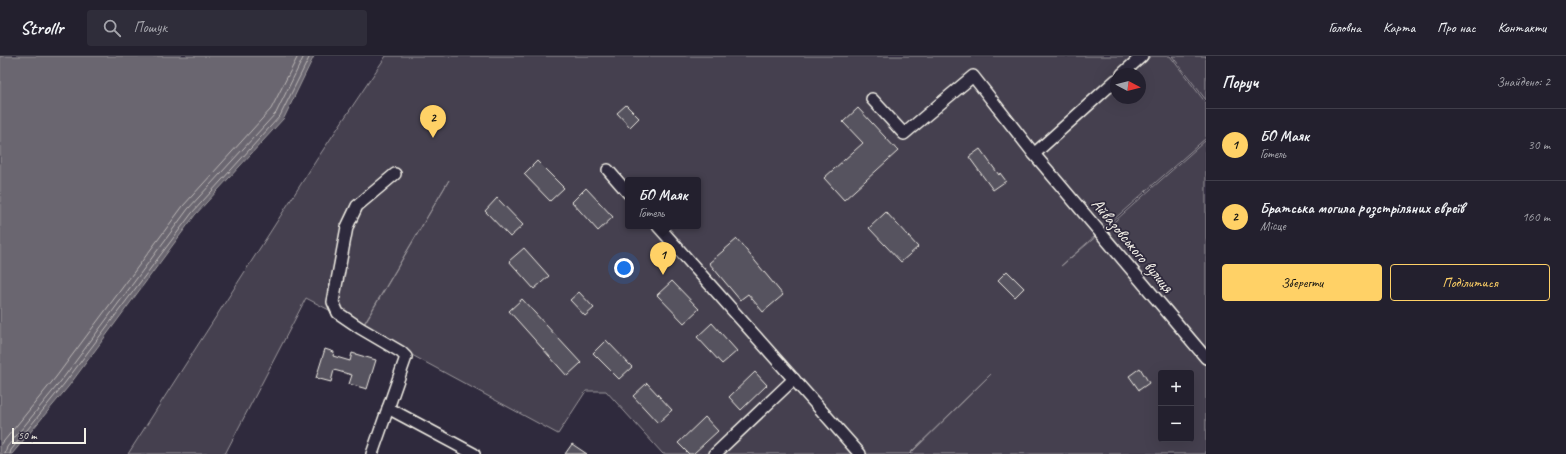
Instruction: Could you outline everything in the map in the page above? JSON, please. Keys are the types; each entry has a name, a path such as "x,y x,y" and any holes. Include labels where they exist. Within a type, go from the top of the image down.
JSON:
{"street":[{"path":"1129,68 1142,56"},
{"name":"Айвазовського вулиця","path":"872,99 904,134 973,76 1034,154 1206,358"},
{"path":"1034,154 1110,85"},
{"path":"608,170 625,189"},
{"path":"372,454 406,357 402,352 360,328 338,313 333,302 347,226 356,206 395,174"},
{"path":"661,229 860,454"},
{"path":"716,454 794,380"},
{"path":"388,408 474,454"}],"shaded area":[{"path":"386,56 1139,56 1144,62 1151,56 1170,56 1206,103 1206,138 1061,266 1098,235 1206,364 1206,454 910,454 991,374 909,454 663,454 606,391 586,391 558,434 362,328 449,180 362,327 306,298 225,454 128,454 317,159"},
{"path":"1172,56 1206,56 1206,100"},
{"path":"1206,140 1206,348 1106,229"}],"water":[{"path":"0,56 314,56 284,118 195,215 68,387 12,454 0,454"}],"building":[{"path":"626,105 639,118 630,127 617,113"},
{"path":"858,108 898,151 844,200 824,178 863,143 843,122"},
{"path":"980,149 999,175 1000,173 1006,181 993,190 969,157"},
{"path":"537,161 564,188 550,201 524,174"},
{"path":"586,188 613,217 598,231 572,202"},
{"path":"497,198 523,225 510,237 485,211"},
{"path":"886,212 918,247 901,262 869,228"},
{"path":"737,239 783,295 763,312 748,294 740,300 709,263"},
{"path":"524,248 549,276 534,289 509,261"},
{"path":"1007,271 1024,288 1015,297 998,280"},
{"path":"672,281 699,309 684,323 657,295"},
{"path":"579,292 594,308 585,316 570,300"},
{"path":"522,299 581,363 567,376 509,311"},
{"path":"712,323 737,351 722,364 697,337"},
{"path":"606,340 632,367 619,379 593,353"},
{"path":"325,349 334,352 333,356 350,361 352,353 376,360 367,389 349,384 352,375 334,370 331,382 316,378"},
{"path":"1140,368 1149,383 1139,390 1129,376"},
{"path":"755,372 767,385 741,410 729,397"},
{"path":"647,383 672,410 658,423 633,396"},
{"path":"705,417 718,431 693,454 689,454 678,443"},
{"path":"572,444 587,454 565,454"}],"place":[{"name":"Братська могила розстріляних євреїв","path":"433,138"},
{"name":"БО Маяк","path":"663,275"}]}
